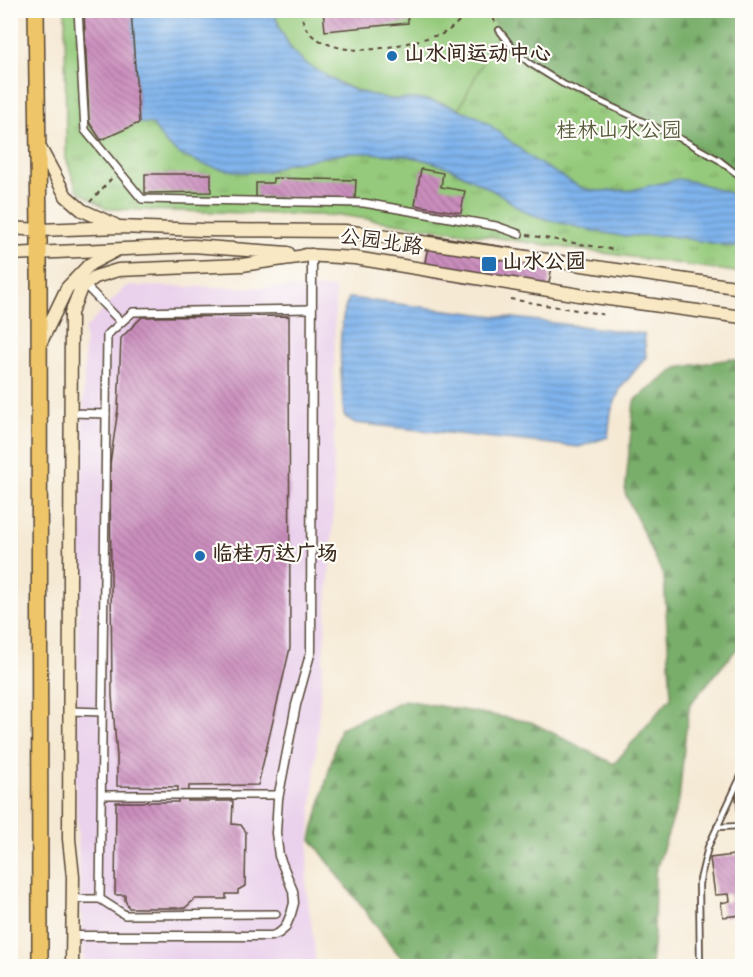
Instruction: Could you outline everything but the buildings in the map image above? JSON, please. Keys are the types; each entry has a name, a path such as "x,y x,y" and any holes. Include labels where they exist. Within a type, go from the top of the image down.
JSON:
{"highway":[{"path":"36,10 39,230 40,966"}],"main road":[{"path":"38,144 66,196 82,210 119,227"},
{"name":"公园北路","path":"10,228 39,230 119,227 203,231 345,231 742,288"},
{"name":"公园北路","path":"10,254 193,246 355,258 579,295 742,317"},
{"path":"39,345 67,288 90,264 119,249"},
{"path":"72,966 73,878 69,839 71,313 81,288 95,277 118,270 242,266 312,255"}],"street":[{"path":"78,10 85,130 142,199 364,202 496,226 519,234"},
{"path":"73,936 269,936 279,933 289,921 294,898 276,841 279,795 296,705 311,651 312,255"},
{"path":"85,285 121,322"},
{"path":"100,899 107,334 133,312 312,309"},
{"path":"71,413 106,414"},
{"path":"70,711 102,712"},
{"path":"102,795 279,795"},
{"path":"73,899 100,899 125,915 276,914"}],"lane":[{"path":"499,30 516,52 563,84 682,140 719,160 742,178"},
{"path":"700,966 699,884 708,847 742,776"},
{"path":"717,827 742,826"}],"path":[{"path":"300,10 306,28 320,41 336,47 359,50 442,34 472,10"},
{"path":"489,10 499,30"},
{"path":"82,210 118,171"},
{"path":"519,234 616,250"},
{"path":"510,299 606,315"}],"shaded area":[{"name":"临桂万达广场","path":"126,286 335,288 333,525 306,887 316,966 84,966 75,778 85,329"}],"green space":[{"name":"桂林山水公园","path":"65,11 742,11 742,273 346,216 107,209 77,190 66,158"},
{"name":"山水间运动中心","path":"274,11 489,11 499,30 459,109 419,99 379,97 336,82 309,66 291,48"},
{"path":"489,11 742,11 742,178 719,160 683,140 563,84 516,52 499,30"},
{"path":"730,359 742,361 742,643 690,704 679,800 655,873 651,966 409,966 311,839 340,728 405,700 531,722 614,764 671,697 664,577 625,493 634,401 677,368"}],"water":[{"path":"131,11 274,11 279,27 291,49 305,63 340,84 356,91 390,99 420,99 436,102 476,116 535,161 582,188 595,191 632,190 678,179 695,182 742,198 742,248 665,235 621,236 557,222 520,209 501,195 450,168 407,156 348,153 286,164 267,172 241,172 202,164 181,155 166,144 152,124 139,123"},
{"path":"349,298 644,334 646,357 620,389 611,412 608,437 579,447 355,423 344,416 341,372 342,324"}],"place":[{"name":"山水间运动中心","path":"392,56"},
{"name":"山水公园","path":"489,264"},
{"name":"临桂万达广场","path":"200,556"}]}
